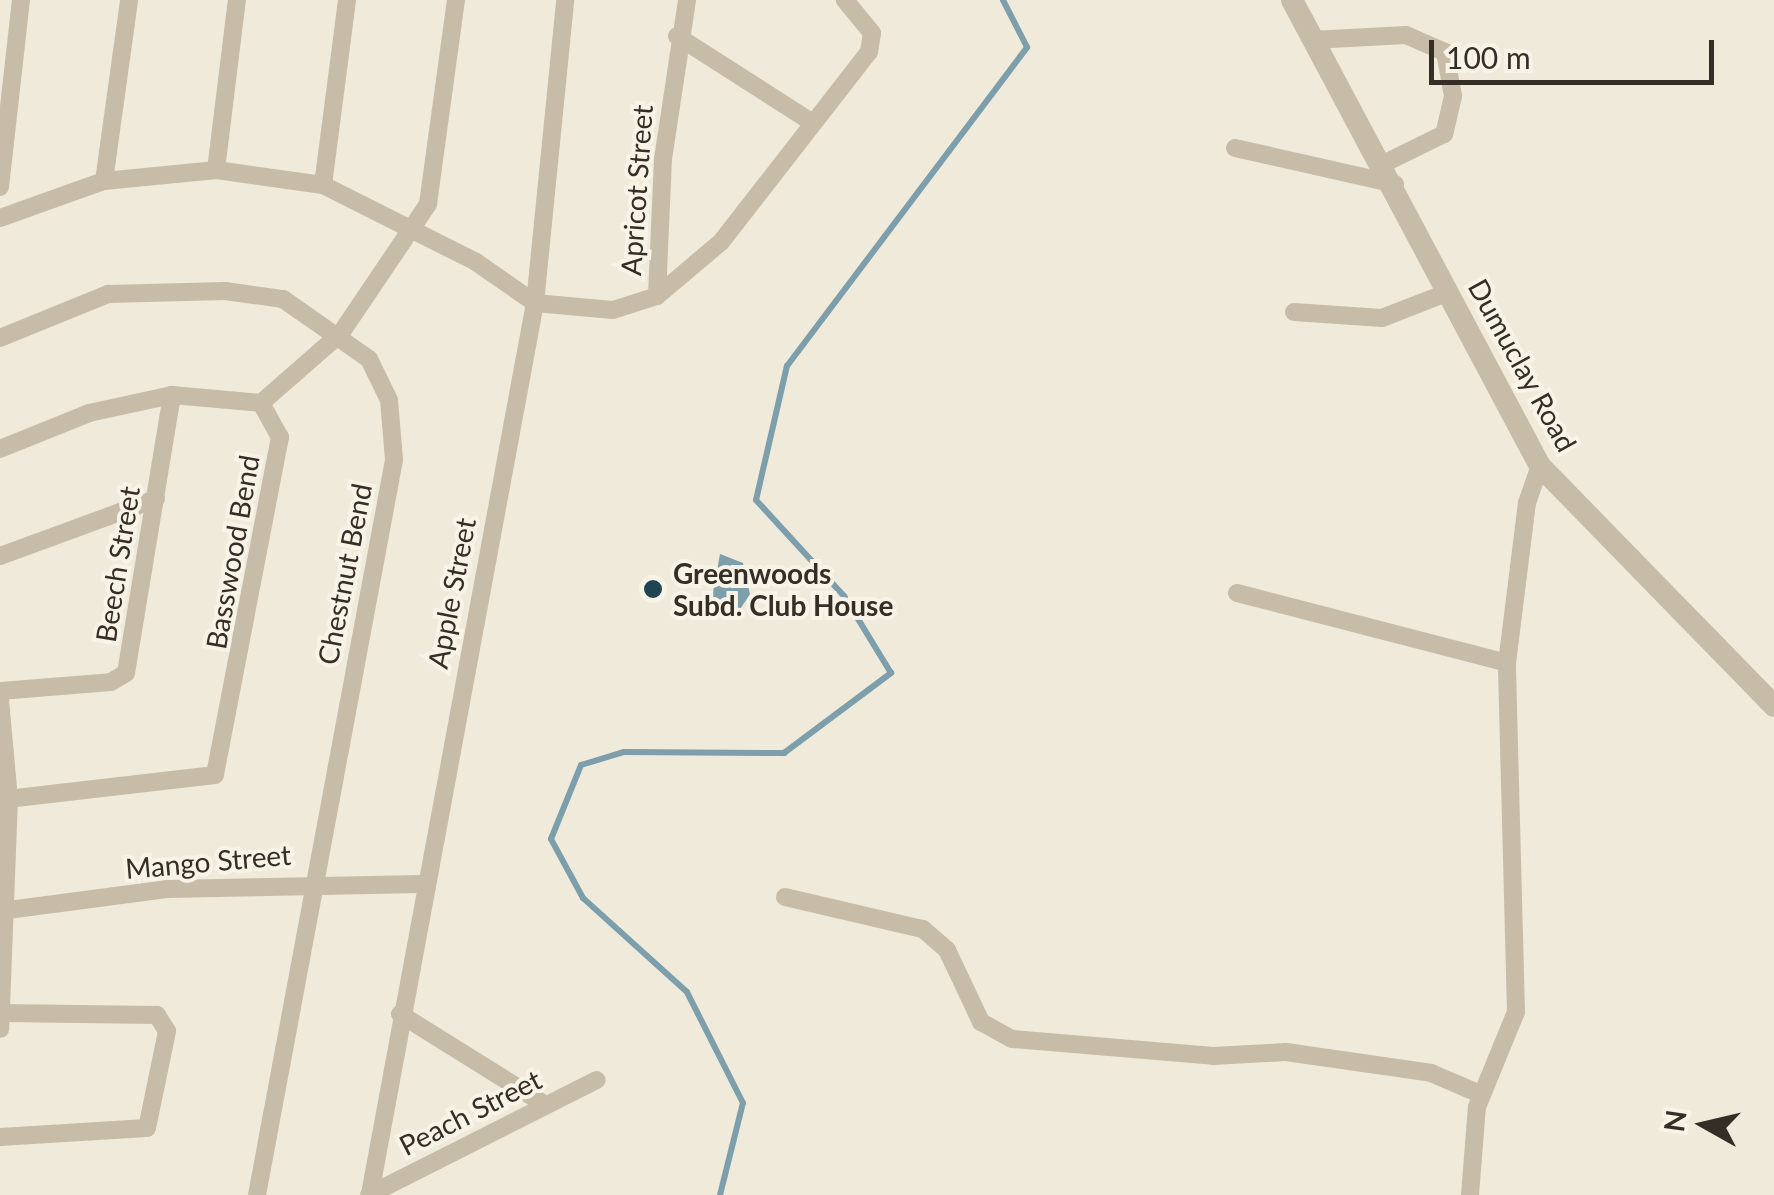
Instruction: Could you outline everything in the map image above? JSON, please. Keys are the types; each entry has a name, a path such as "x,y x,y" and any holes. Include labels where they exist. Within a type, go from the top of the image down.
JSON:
{"street":[{"path":"0,187 21,0"},
{"path":"104,181 129,0"},
{"path":"216,170 237,0"},
{"path":"322,185 347,0"},
{"path":"0,449 89,413 172,395 261,403 341,333 428,204 456,0"},
{"name":"Apple Street","path":"369,1195 422,884 535,303 565,0"},
{"name":"Apricot Street","path":"0,218 104,181 216,170 322,185 412,227 535,303 596,312 657,296 677,36 688,0"},
{"path":"657,296 721,242 869,52 872,34 845,0"},
{"name":"Dumuclay Road","path":"1292,0 1389,174 1540,466 1774,706"},
{"path":"1235,148 1389,174 1444,134 1452,96 1445,52 1406,34 1312,40"},
{"path":"677,36 814,123"},
{"name":"Chestnut Bend","path":"0,338 108,294 225,290 283,299 341,333 370,359 388,400 394,460 257,1195"},
{"path":"1294,312 1382,318 1448,292"},
{"name":"Beech Street","path":"0,691 111,682 126,673 172,395"},
{"name":"Basswood Bend","path":"9,799 198,783 221,768 280,438 261,403"},
{"path":"1470,1195 1480,1094 1516,1012 1508,662 1527,503 1540,466"},
{"path":"0,556 156,499"},
{"path":"1237,594 1508,662"},
{"path":"0,700 9,799 1,1021 162,1017 167,1032 148,1128 0,1137"},
{"name":"Mango Street","path":"3,911 315,880 422,884"},
{"path":"785,897 923,929 947,950 981,1022 1012,1039 1322,1056 1430,1073 1480,1094"},
{"path":"400,1014 544,1104"},
{"name":"Peach Street","path":"369,1195 597,1080"}],"water":[{"path":"720,554 743,563 750,594 739,611 712,598"}],"waterway":[{"path":"720,1195 743,1103 687,992 583,898 551,839 581,765 624,752 784,753 891,673 844,596 756,500 787,366 1027,47 1003,0"}],"place":[{"name":"Greenwoods Subd. Club House","path":"653,589"}]}
